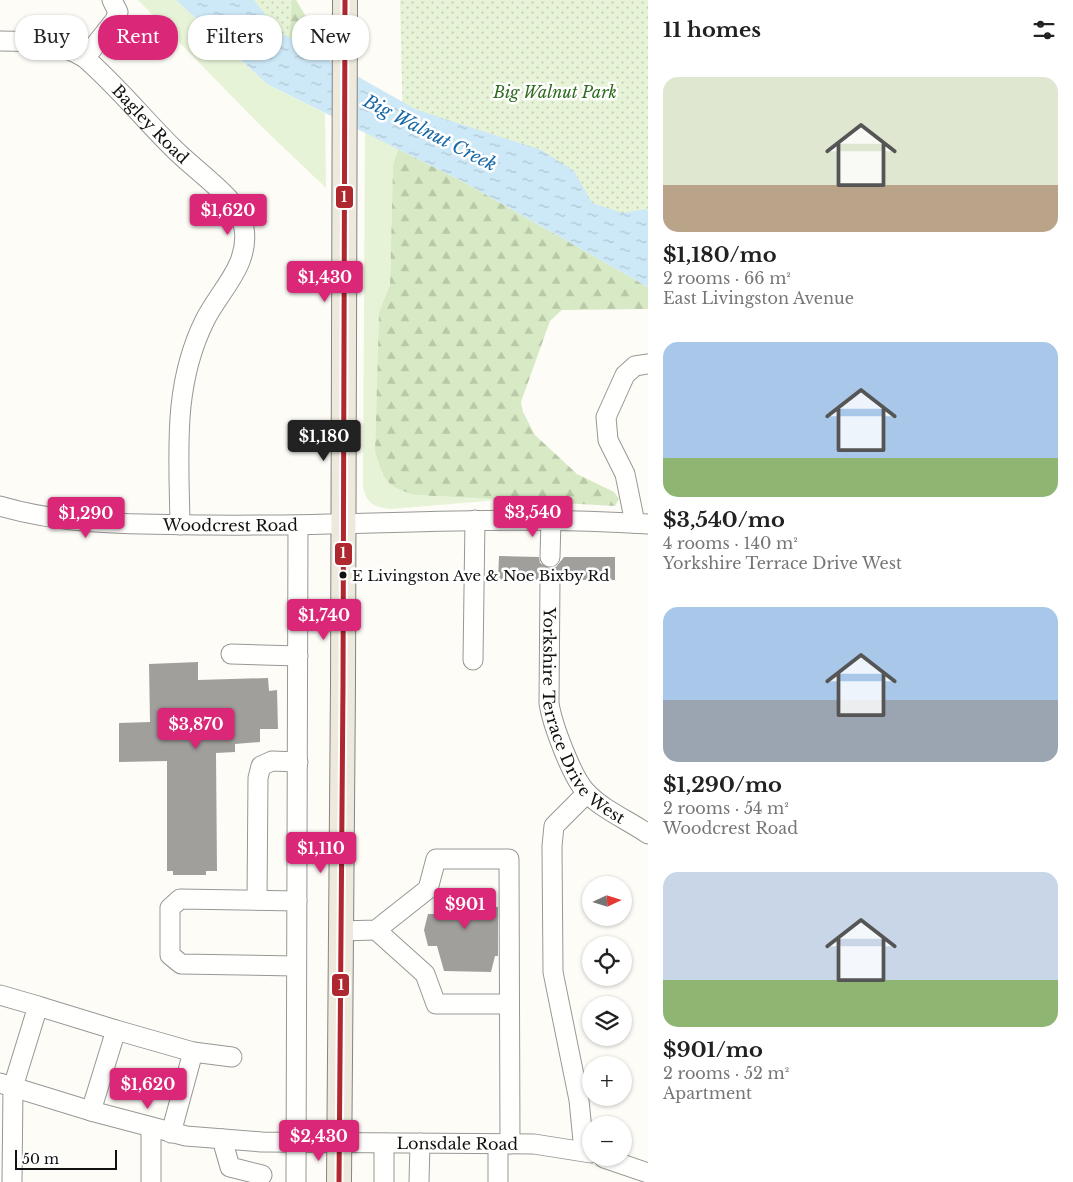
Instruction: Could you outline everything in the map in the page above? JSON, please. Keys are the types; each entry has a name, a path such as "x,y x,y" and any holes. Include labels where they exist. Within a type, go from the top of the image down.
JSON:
{"main road":[{"path":"339,1182 345,0"}],"street":[{"path":"88,54 118,12 112,0"},
{"name":"Bagley Road","path":"0,41 15,41"},
{"name":"Bagley Road","path":"87,60 173,148 229,199 244,226 245,247 239,264 206,318 193,346 186,369 179,425 180,525"},
{"path":"641,524 625,474 608,440 606,417 625,375 636,366 648,364"},
{"name":"Woodcrest Road","path":"0,506 38,516 96,523 298,526 475,520 550,520 641,524"},
{"path":"473,660 475,520"},
{"path":"550,520 550,557"},
{"path":"296,1182 298,526"},
{"name":"Yorkshire Terrace Drive West","path":"550,579 549,703 551,714 574,773 587,793 601,805 648,834"},
{"path":"231,654 298,656"},
{"path":"257,900 258,778 261,766 272,761 298,762"},
{"path":"582,1117 553,972 552,846 554,826 587,793"},
{"path":"340,931 376,930 428,889 436,860 509,859 509,1004 504,1144 498,1182"},
{"path":"296,901 180,899 170,908 170,955 181,964 296,966"},
{"path":"376,930 425,974 436,1004 509,1004"},
{"path":"0,995 193,1052 232,1058"},
{"path":"12,1182 6,1085 38,1006"},
{"path":"91,1111 116,1030"},
{"path":"171,1133 193,1052"},
{"name":"Lonsdale Road","path":"6,1085 151,1128 186,1136 262,1142 534,1144 582,1151"},
{"path":"151,1128 151,1182"},
{"path":"222,1139 230,1167 262,1178 262,1142"},
{"path":"384,1143 384,1182"},
{"path":"419,1182 420,1143"},
{"path":"627,1166 648,1173"}],"green space":[{"path":"138,0 176,0 192,15 188,15 188,51 178,41 178,15 153,15"},
{"path":"231,0 292,0 288,55 282,49 282,15 247,15"},
{"path":"254,0 296,0 305,15 292,15 292,40 282,34 282,15 265,15"},
{"name":"Big Walnut Park","path":"400,0 648,0 648,236 403,123"},
{"path":"197,60 241,60 267,84 325,113 326,188 260,125"},
{"path":"365,132 398,149 393,165 390,285 379,312 375,452 382,474 415,495 498,500 391,509 372,504 365,493 363,487"},
{"path":"398,149 462,181 648,287 648,309 562,310 550,321 521,402 523,412 535,435 577,474 614,492 619,499 615,506 415,495 398,489 384,476 375,452 379,312 390,285 393,165"}],"water":[{"path":"176,0 254,0 266,15 192,15"},
{"name":"Big Walnut Creek","path":"282,34 292,39 292,60 329,60 417,110 541,150 574,171 592,203 623,213 645,209 648,211 648,287 462,181 267,84 241,60 282,60"}],"building":[{"path":"499,556 539,557 540,563 549,568 541,573 539,580 498,580"},
{"path":"564,557 615,557 615,580 564,580 556,570 551,568 556,567"},
{"path":"198,662 198,680 268,678 269,691 277,690 278,729 260,729 260,742 235,744 235,752 216,753 217,871 206,871 206,875 173,875 173,871 167,871 167,761 119,762 119,723 150,722 149,664"},
{"path":"444,889 492,889 496,907 498,907 498,956 495,956 491,972 444,971 437,946 428,946 424,930 428,914 438,914"}],"transit line":[{"name":"1","path":"339,1182 345,0"}],"place":[{"name":"E Livingston Ave & Noe Bixby Rd","path":"343,575"}]}
